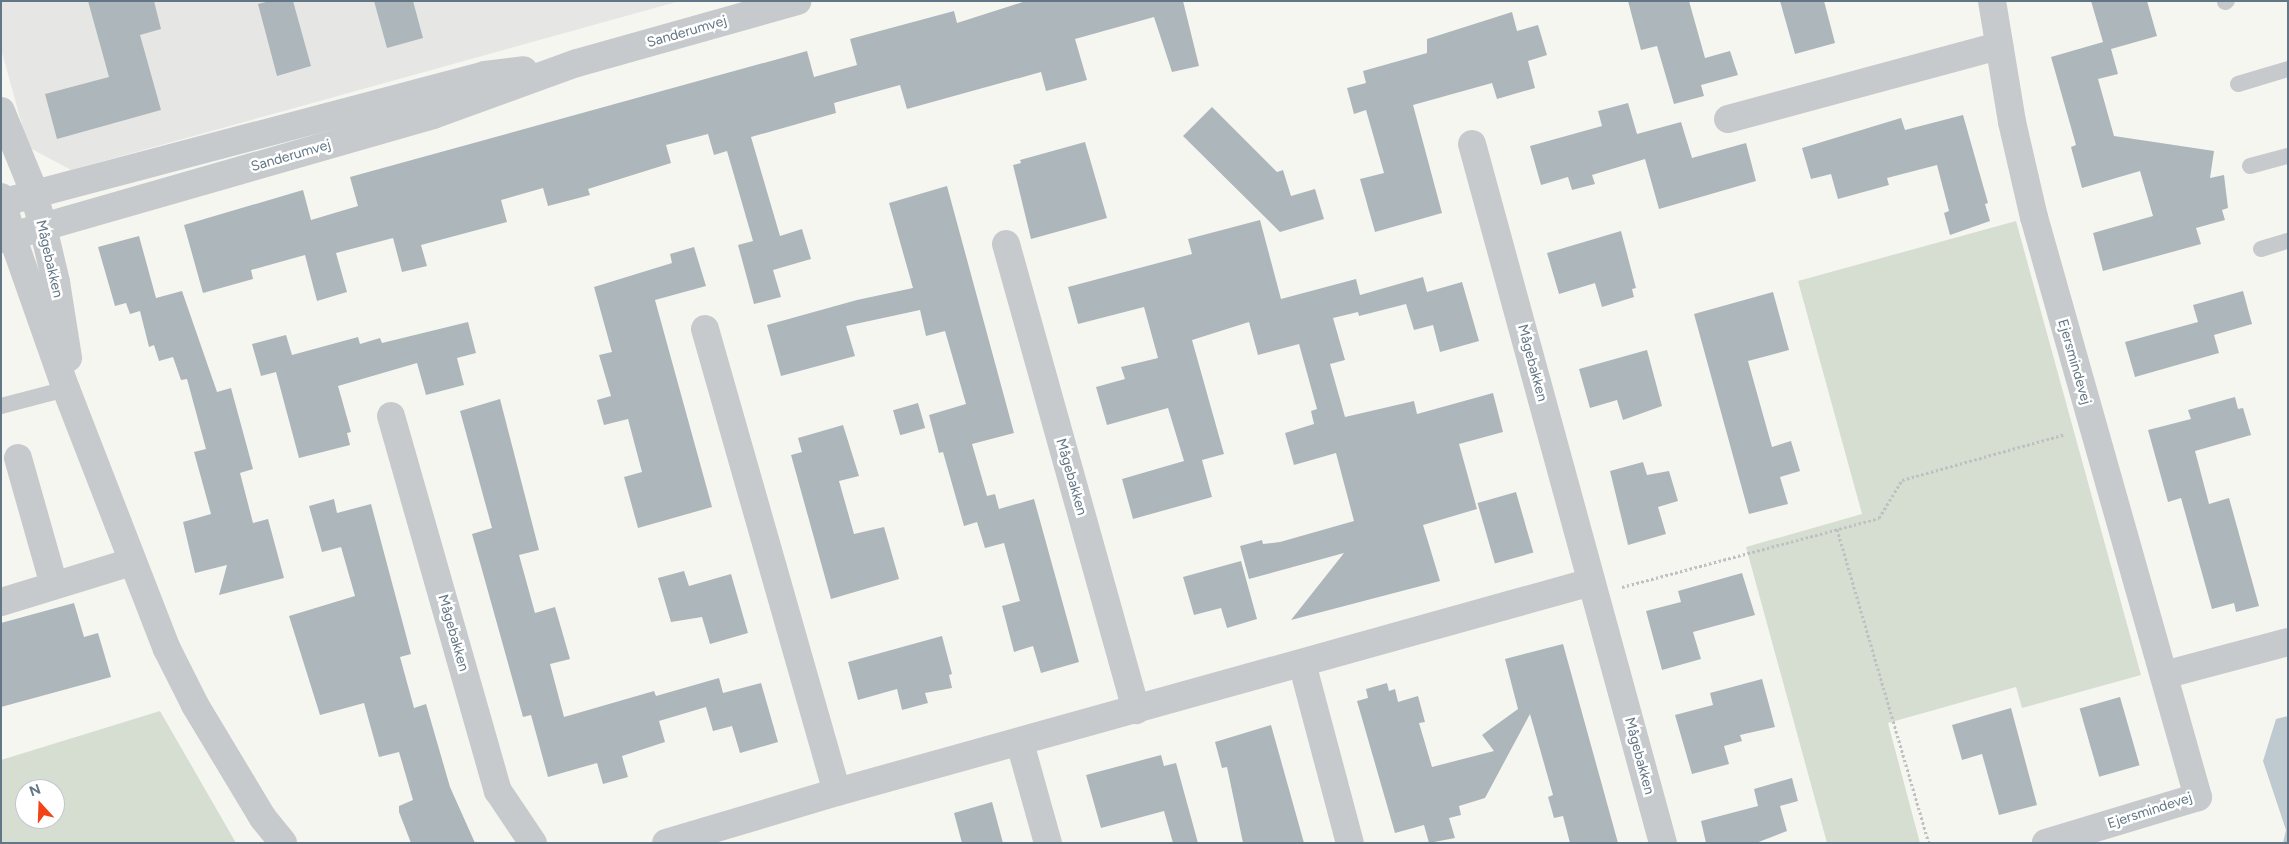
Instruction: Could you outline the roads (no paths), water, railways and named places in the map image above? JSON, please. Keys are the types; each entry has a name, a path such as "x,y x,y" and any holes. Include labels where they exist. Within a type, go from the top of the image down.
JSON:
{"street":[{"name":"Sanderumvej","path":"6,237 433,115 577,63 797,1"},
{"name":"Ejersmindevej","path":"1992,1 2012,122 2034,217 2091,426 2198,798 2098,836 2046,843"},
{"path":"1728,119 1999,46"},
{"name":"Sanderumvej","path":"2,201 485,75 577,63"},
{"name":"Mågebakken","path":"1,111 34,194 43,227 56,282 71,400"},
{"name":"Mågebakken","path":"1472,144 1663,843"},
{"name":"Mågebakken","path":"2,201 6,237 71,400 131,562 167,649 195,705 263,818 283,843"},
{"name":"Mågebakken","path":"1006,244 1136,710"},
{"path":"705,328 837,792"},
{"name":"Mågebakken","path":"391,416 498,791 533,843"},
{"path":"18,458 54,585"},
{"path":"1,602 131,562"},
{"path":"666,843 732,833 837,792 1020,743 1591,582"},
{"path":"2164,675 2288,642"},
{"path":"1302,663 1350,843"},
{"path":"1020,743 1048,843"}],"lane":[{"path":"2238,84 2288,70"},
{"path":"2250,166 2288,156"},
{"path":"2261,249 2288,241"},
{"path":"1,406 71,400"}]}
